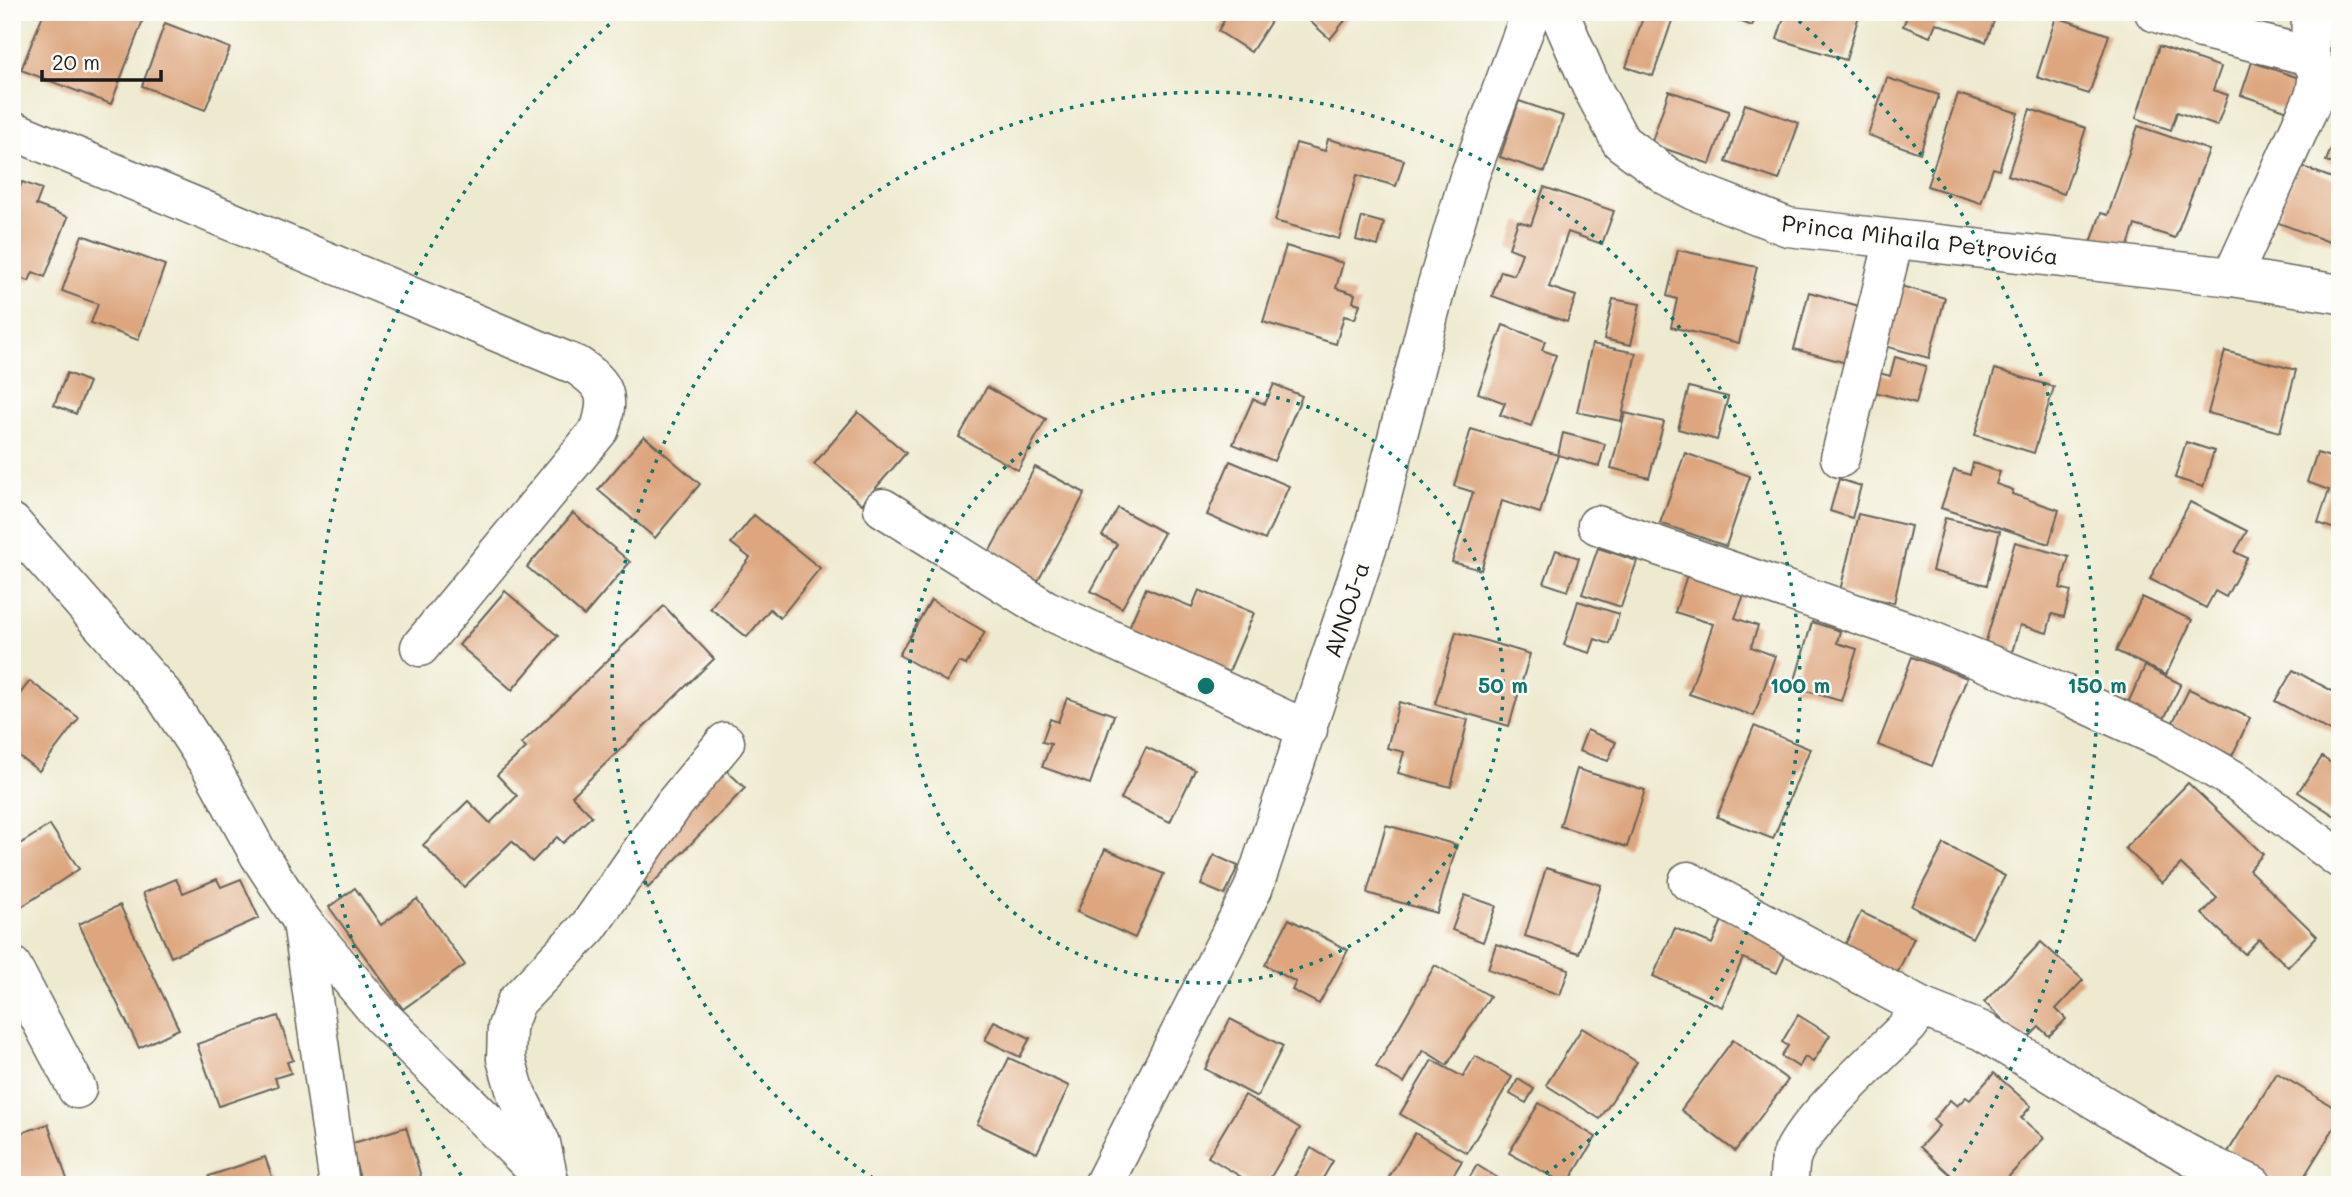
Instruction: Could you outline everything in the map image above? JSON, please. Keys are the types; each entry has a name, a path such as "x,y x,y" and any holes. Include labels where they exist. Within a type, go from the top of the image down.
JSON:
{"street":[{"name":"AVNOJ-a","path":"1103,1185 1254,889 1374,527 1436,288 1469,177 1531,12"},
{"name":"Princa Mihaila Petrovića","path":"1559,12 1606,116 1622,142 1651,166 1695,191 1788,227 2232,277 2340,294"},
{"path":"2154,12 2202,29 2310,56"},
{"path":"2232,277 2315,94 2318,74 2310,56 2311,12"},
{"path":"12,130 579,366 598,379 607,405 600,429 420,647"},
{"path":"1840,458 1894,240"},
{"path":"883,508 1045,609 1308,730"},
{"path":"12,523 163,695 212,769 259,855 302,921 382,1017 550,1184"},
{"path":"1597,525 1912,634 2081,702 2165,740 2239,783 2340,859"},
{"path":"550,1184 541,1143 516,1093 506,1059 507,1027 516,1002 589,926 674,804 725,742"},
{"path":"1688,881 1921,1007 1982,1031 2162,1139 2253,1185"},
{"path":"302,921 339,1185"},
{"path":"12,966 76,1089"},
{"path":"1789,1185 1791,1160 1799,1143 1909,1025 1921,1007"}],"building":[{"path":"44,12 146,12 111,104 21,70"},
{"path":"1218,12 1277,12 1251,52 1218,31 1226,17"},
{"path":"1308,12 1352,12 1330,39 1304,16"},
{"path":"1645,12 1675,12 1653,76 1626,67"},
{"path":"1716,12 1758,12 1752,26"},
{"path":"1786,12 1860,12 1846,60 1777,39"},
{"path":"1909,12 1997,13 1986,42 1936,23 1930,37 1903,26"},
{"path":"2056,17 2109,35 2089,94 2037,77"},
{"path":"165,23 230,48 205,110 142,86"},
{"path":"2159,46 2221,67 2213,90 2228,95 2217,126 2177,112 2171,130 2136,118"},
{"path":"2252,62 2302,79 2291,112 2241,95"},
{"path":"1887,78 1939,95 1920,153 1868,135"},
{"path":"1669,91 1729,111 1710,164 1651,144"},
{"path":"1958,94 2018,113 1999,170 1993,168 1981,203 1927,186"},
{"path":"1519,101 1563,116 1545,172 1500,157"},
{"path":"1745,104 1799,123 1779,180 1726,162"},
{"path":"2030,109 2086,128 2064,194 2008,175"},
{"path":"2138,126 2209,150 2175,238 2135,225 2124,258 2090,246 2101,213 2108,215"},
{"path":"2340,126 2340,166 2326,161"},
{"path":"1328,139 1404,160 1396,186 1357,175 1339,239 1275,221 1296,143 1325,151"},
{"path":"2298,165 2340,181 2340,246 2276,222"},
{"path":"22,182 42,189 36,205 68,217 45,277 33,272 29,281 12,275 12,197 16,198"},
{"path":"1544,187 1614,211 1602,244 1568,232 1549,287 1576,296 1567,322 1492,296 1501,271 1514,275 1522,253 1509,248 1518,221 1531,225"},
{"path":"1362,217 1384,223 1378,246 1356,240"},
{"path":"82,235 165,265 138,340 91,323 98,304 62,291"},
{"path":"1286,246 1343,263 1336,288 1355,294 1353,302 1360,304 1355,319 1344,316 1336,344 1263,322"},
{"path":"1678,250 1757,267 1739,343 1671,327 1677,299 1667,296"},
{"path":"1897,285 1945,298 1929,358 1881,345"},
{"path":"1809,292 1873,310 1858,366 1794,349"},
{"path":"1613,299 1640,304 1631,345 1604,339"},
{"path":"1503,325 1545,341 1542,350 1556,355 1531,426 1500,415 1505,403 1478,393"},
{"path":"1592,344 1636,353 1621,421 1577,412"},
{"path":"2225,351 2296,370 2280,432 2208,413"},
{"path":"1895,357 1926,366 1916,403 1860,388 1866,369 1890,376"},
{"path":"1995,369 2054,387 2034,453 1975,435"},
{"path":"67,373 89,382 76,414 54,405"},
{"path":"1274,384 1302,396 1274,461 1233,444 1253,399 1265,404"},
{"path":"987,387 1046,419 1018,470 959,437"},
{"path":"1689,387 1728,397 1717,440 1678,429"},
{"path":"858,412 906,453 862,504 814,464"},
{"path":"1625,413 1664,422 1649,478 1611,468"},
{"path":"1471,429 1558,455 1540,513 1502,501 1481,570 1452,562 1473,492 1454,486"},
{"path":"1563,433 1605,444 1599,466 1558,455"},
{"path":"644,436 700,484 655,538 598,490"},
{"path":"2186,442 2214,451 2203,487 2175,478"},
{"path":"1685,453 1750,476 1726,546 1660,523"},
{"path":"2317,453 2340,460 2340,531 2318,523 2329,490 2307,482"},
{"path":"1230,461 1289,486 1265,540 1207,515"},
{"path":"1973,463 2000,472 1996,484 2013,490 2012,494 2059,510 2049,544 1941,508 1954,470 1970,475"},
{"path":"1035,467 1085,493 1037,583 987,556"},
{"path":"1839,479 1861,486 1852,518 1830,511"},
{"path":"2190,502 2247,531 2235,552 2247,558 2226,597 2215,591 2206,608 2150,579"},
{"path":"1118,508 1164,533 1122,608 1091,591 1117,544 1102,536"},
{"path":"573,513 630,562 584,616 527,567"},
{"path":"1858,514 1911,526 1894,603 1840,591"},
{"path":"754,515 820,568 780,618 770,609 747,637 710,608 750,558 731,543"},
{"path":"1945,518 2000,531 1987,585 1932,571"},
{"path":"2015,542 2069,557 2060,588 2071,591 2064,617 2052,614 2047,633 2020,625 2012,652 1985,644"},
{"path":"1598,548 1637,561 1621,607 1582,594"},
{"path":"1556,550 1579,558 1568,591 1544,583"},
{"path":"1687,575 1744,595 1735,618 1758,626 1751,647 1775,656 1754,716 1689,694 1713,624 1675,612"},
{"path":"1146,588 1192,607 1199,590 1254,613 1225,681 1124,639"},
{"path":"505,591 558,636 512,690 459,645"},
{"path":"2142,597 2192,620 2166,675 2116,651"},
{"path":"931,600 985,632 966,665 959,662 947,682 899,655"},
{"path":"1578,601 1619,614 1610,644 1595,639 1590,653 1564,645"},
{"path":"664,606 714,659 572,796 592,816 563,843 557,837 532,862 512,841 464,887 423,845 468,801 490,823 517,796 497,775 526,748 521,744"},
{"path":"1812,622 1840,631 1837,643 1857,649 1841,701 1793,687"},
{"path":"1456,632 1530,654 1509,726 1435,704"},
{"path":"1912,657 1967,678 1932,766 1878,745"},
{"path":"2145,666 2181,684 2161,725 2126,707"},
{"path":"2293,670 2340,695 2340,727 2336,734 2275,701"},
{"path":"30,681 79,718 39,771 12,751 12,704"},
{"path":"2189,689 2250,718 2232,756 2171,726"},
{"path":"1067,698 1114,715 1090,784 1042,767 1051,744 1042,742 1050,719 1058,722"},
{"path":"1399,702 1468,720 1451,787 1398,773 1404,752 1387,748"},
{"path":"1754,726 1810,749 1773,839 1717,817"},
{"path":"1587,730 1616,742 1608,761 1579,751"},
{"path":"1146,747 1195,770 1170,822 1121,799"},
{"path":"2322,757 2340,769 2338,818 2298,792"},
{"path":"723,767 745,788 648,888 635,875"},
{"path":"1577,769 1645,790 1627,847 1560,826"},
{"path":"2188,783 2263,854 2249,870 2317,936 2288,967 2259,939 2245,954 2202,914 2217,898 2181,864 2162,883 2125,848"},
{"path":"50,825 79,869 18,909 12,900 12,849"},
{"path":"1386,825 1457,845 1437,913 1367,893"},
{"path":"1944,844 2005,876 1972,938 1911,906"},
{"path":"1105,849 1164,874 1135,938 1077,912"},
{"path":"1214,855 1238,866 1225,895 1201,885"},
{"path":"1546,868 1601,885 1579,953 1525,936"},
{"path":"176,879 183,893 217,879 221,887 241,879 259,918 171,957 143,893"},
{"path":"355,888 381,925 417,899 465,965 403,1009 329,907"},
{"path":"1465,895 1496,906 1483,942 1452,930"},
{"path":"120,905 179,1029 139,1048 79,924"},
{"path":"1861,912 1914,938 1895,978 1841,953"},
{"path":"1723,918 1789,947 1777,973 1743,958 1722,1007 1653,976 1675,928 1712,944"},
{"path":"1289,919 1348,950 1319,1004 1292,990 1296,982 1265,965"},
{"path":"2041,942 2083,980 2056,1009 2066,1019 2049,1036 2039,1027 2025,1041 1984,1002"},
{"path":"1496,944 1569,969 1560,995 1488,969"},
{"path":"1435,965 1490,996 1447,1065 1423,1050 1404,1083 1376,1067"},
{"path":"1798,1015 1830,1035 1813,1062 1805,1057 1799,1067 1781,1056 1788,1046 1782,1042"},
{"path":"278,1016 293,1060 287,1062 291,1073 275,1078 278,1086 219,1106 197,1044"},
{"path":"1230,1019 1283,1046 1257,1097 1205,1069"},
{"path":"994,1021 1030,1038 1020,1057 985,1040"},
{"path":"1582,1028 1637,1062 1600,1119 1546,1085"},
{"path":"1733,1040 1788,1080 1735,1151 1681,1110"},
{"path":"1475,1056 1512,1077 1467,1153 1400,1114 1432,1060 1463,1077"},
{"path":"1009,1058 1069,1086 1037,1153 977,1124"},
{"path":"1994,1073 2031,1106 2021,1118 2044,1138 2001,1185 1942,1185 1951,1175 1920,1147 1939,1126 1933,1120 1950,1100 1957,1106 1966,1097 1970,1100"},
{"path":"2277,1073 2340,1111 2340,1118 2299,1185 2282,1185 2228,1152"},
{"path":"1518,1079 1534,1089 1526,1103 1510,1094"},
{"path":"1245,1095 1300,1128 1266,1185 1255,1185 1208,1157"},
{"path":"1539,1103 1596,1137 1567,1185 1509,1153"},
{"path":"48,1124 69,1185 22,1185 12,1157 12,1136"},
{"path":"406,1127 422,1180 405,1185 362,1185 350,1144"},
{"path":"1415,1133 1462,1161 1447,1185 1385,1184"},
{"path":"1311,1148 1333,1161 1319,1185 1295,1185 1291,1182"},
{"path":"265,1157 275,1185 212,1185 209,1176"},
{"path":"1477,1165 1509,1185 1465,1185"}]}
